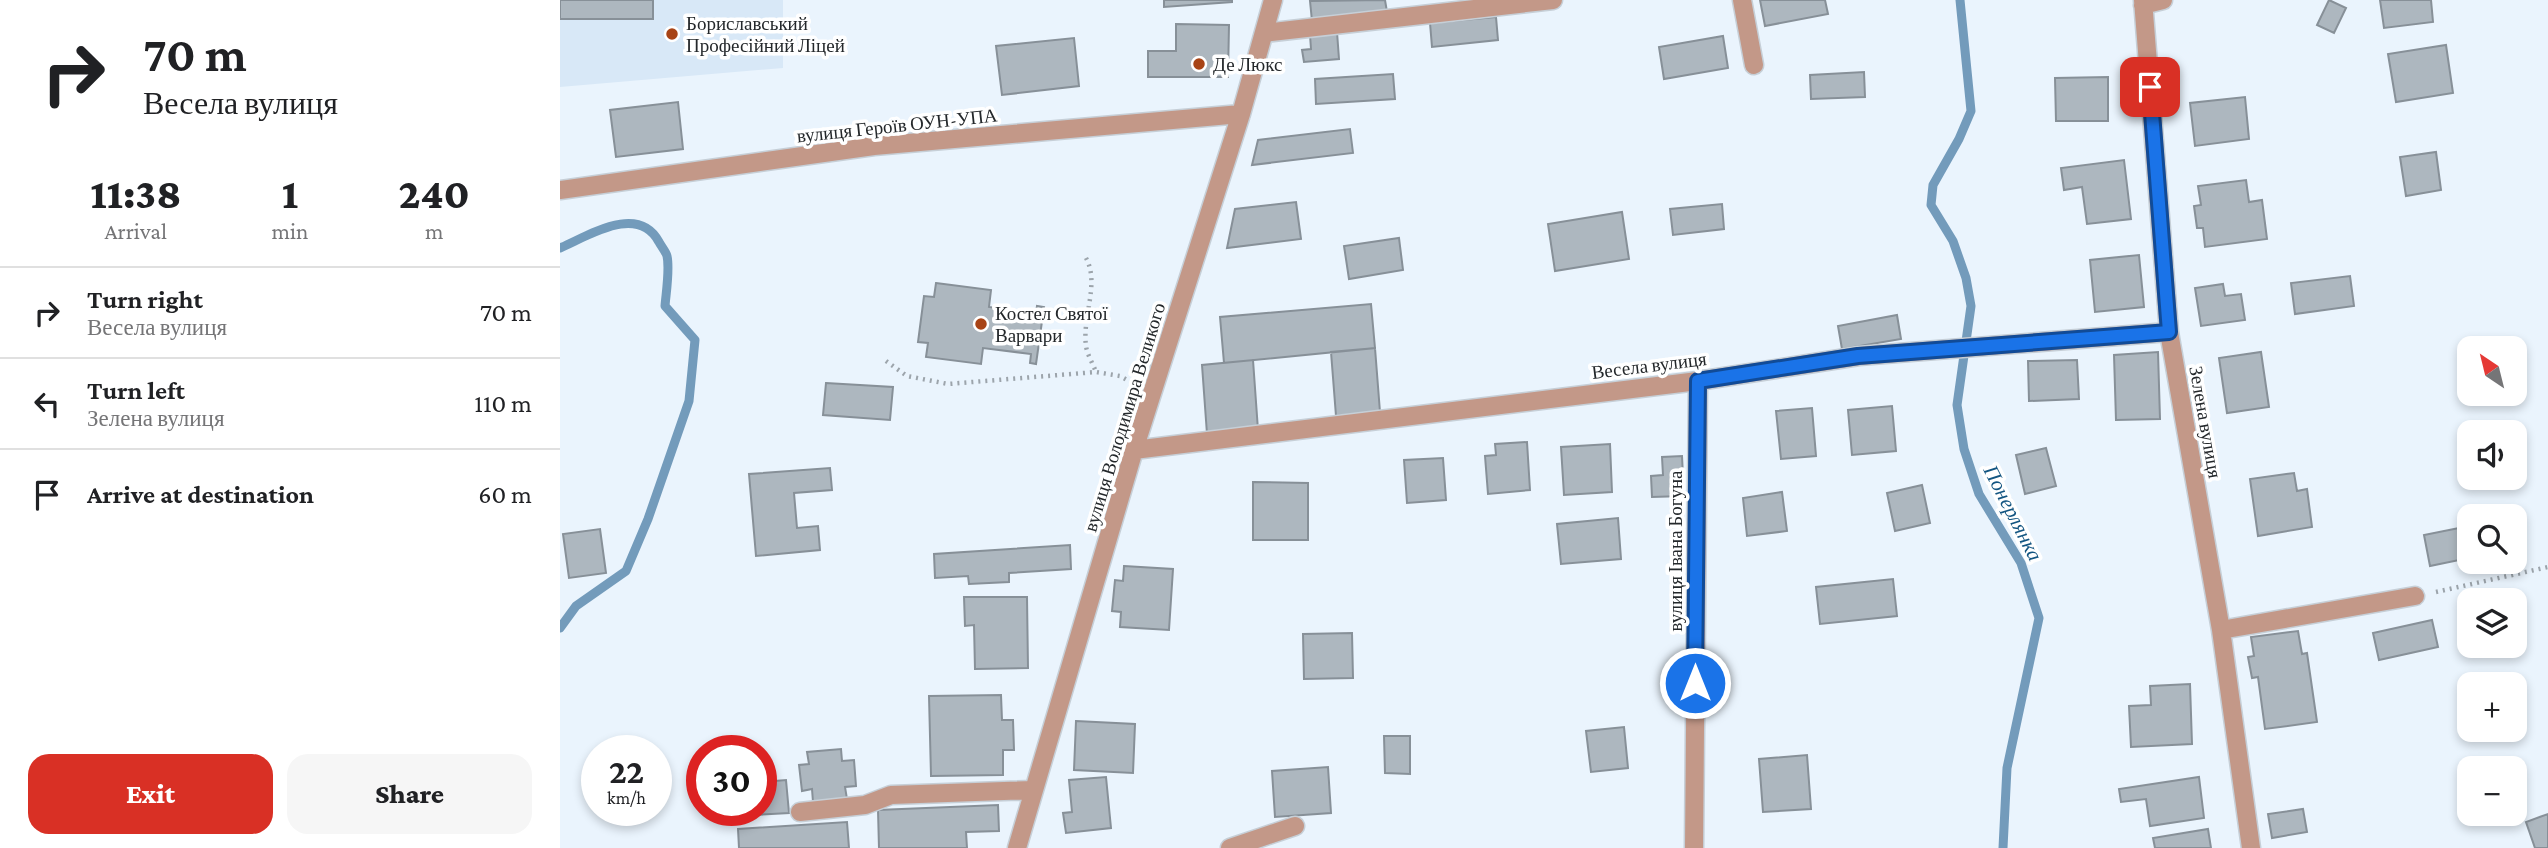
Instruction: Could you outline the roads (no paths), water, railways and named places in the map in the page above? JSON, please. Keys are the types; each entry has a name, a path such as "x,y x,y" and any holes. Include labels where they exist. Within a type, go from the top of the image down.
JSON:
{"street":[{"name":"вулиця Володимира Великого","path":"1017,848 1135,450 1241,114 1273,0"},
{"path":"1264,33 1553,0"},
{"path":"1742,0 1754,65"},
{"path":"2143,2 2163,0"},
{"name":"Зелена вулиця","path":"2143,2 2169,332 2221,630 2251,848"},
{"name":"вулиця Героїв ОУН-УПА","path":"560,190 874,146 1241,114"},
{"name":"Весела вулиця","path":"1135,450 1698,381 1858,356 2169,332"},
{"name":"вулиця Івана Богуна","path":"1694,848 1698,381"},
{"path":"2221,630 2415,596"},
{"path":"800,812 865,805 891,795 1034,790"},
{"path":"1230,848 1296,826"}],"waterway":[{"name":"Понерлянка","path":"1960,0 1971,111 1959,139 1933,185 1931,205 1953,241 1966,278 1971,306 1957,405 1964,449 1979,494 2021,563 2039,618 2007,768 2003,848"},
{"path":"560,248 612,226 639,225 650,231 667,256 665,306 695,340 689,401 648,519 626,571 576,606 560,628"}],"place":[{"name":"Бориславський Професійний Ліцей","path":"672,34"},
{"name":"Де Люкс","path":"1199,64"},
{"name":"Костел Святої Варвари","path":"981,324"}]}
